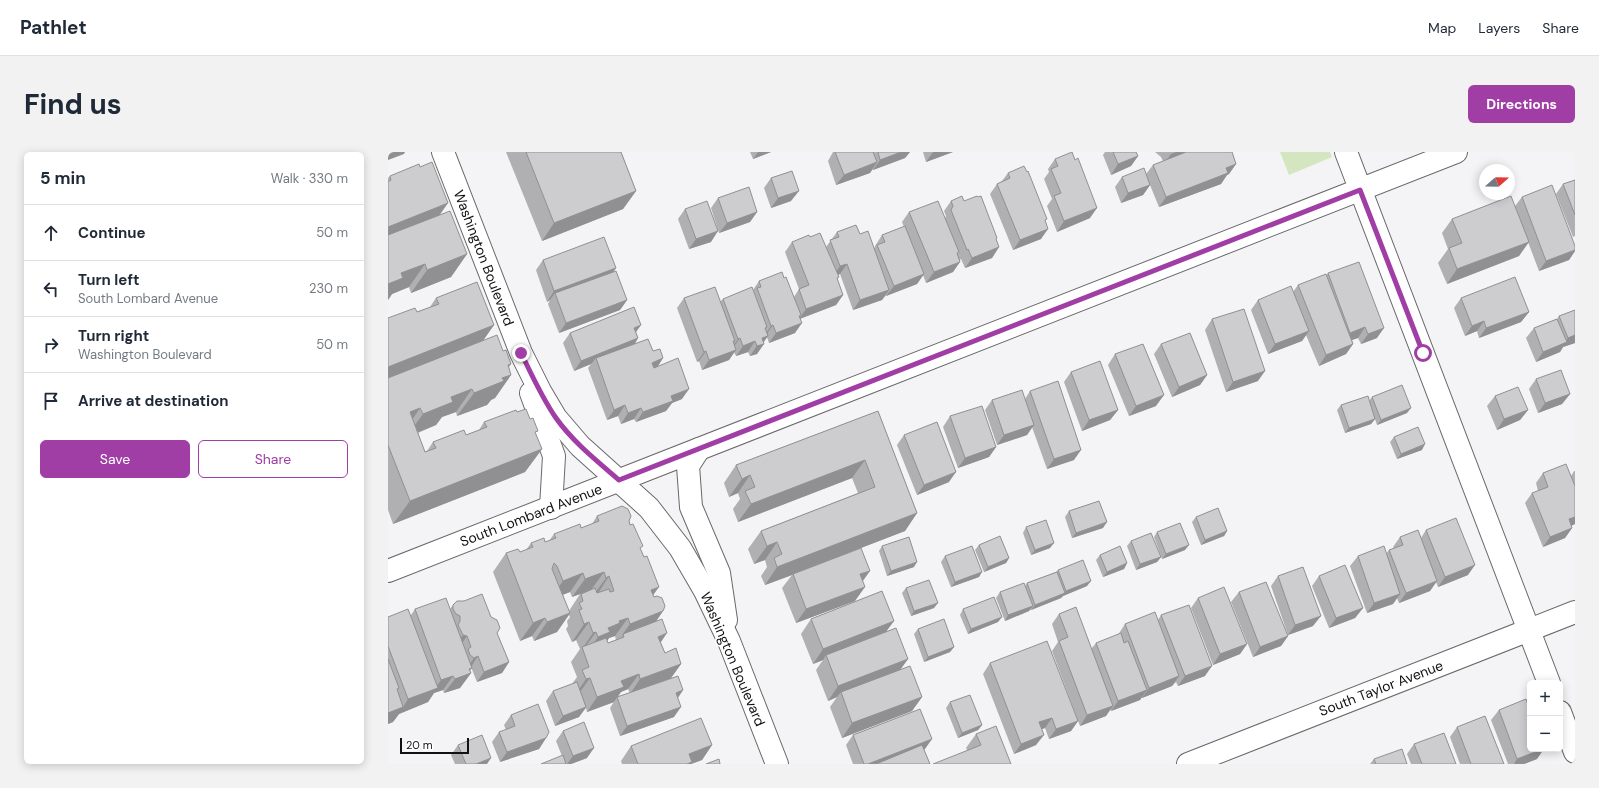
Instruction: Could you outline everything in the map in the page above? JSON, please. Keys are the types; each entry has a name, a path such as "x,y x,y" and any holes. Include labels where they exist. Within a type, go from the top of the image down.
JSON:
{"street":[{"name":"Washington Boulevard","path":"443,152 521,353 540,391 556,418 580,446 649,508 680,548 729,641 777,764"},
{"path":"1346,152 1548,680"},
{"name":"South Lombard Avenue","path":"388,571 1456,152"},
{"path":"521,353 533,403 554,456 551,508"},
{"path":"699,449 688,466 691,507 719,573 729,641"},
{"name":"South Taylor Avenue","path":"1188,764 1575,612"},
{"path":"1562,716 1575,752"}],"green space":[{"path":"1280,152 1330,152 1332,157 1289,175"}],"building":[{"path":"526,152 621,152 636,191 554,223"},
{"path":"835,152 873,152 877,162 844,175"},
{"path":"878,152 901,152 880,160"},
{"path":"1072,152 1075,160 1078,158 1097,208 1064,221 1054,196 1061,193 1051,169 1058,166 1055,159"},
{"path":"1113,152 1136,152 1138,156 1118,164"},
{"path":"1186,152 1232,152 1236,164 1226,168 1228,173 1166,197 1153,165"},
{"path":"432,162 448,203 388,227 388,182 391,180 390,176 419,164 420,167"},
{"path":"1024,166 1027,172 1028,171 1047,219 1045,220 1048,229 1020,240 997,184 1010,178 1008,173"},
{"path":"1144,168 1150,185 1128,193 1122,177"},
{"path":"792,171 799,191 778,198 771,178"},
{"path":"1575,180 1575,215 1563,184"},
{"path":"1552,185 1575,246 1575,250 1546,261 1522,197"},
{"path":"749,187 757,212 727,223 718,198"},
{"path":"962,196 964,201 981,196 999,247 972,258 968,249 967,250 951,210 953,206 951,201"},
{"path":"1501,200 1513,200 1529,242 1457,269 1449,248 1462,243 1452,219"},
{"path":"707,201 718,231 696,239 685,209"},
{"path":"938,201 959,252 957,253 960,262 934,272 909,212"},
{"path":"450,211 467,254 427,270 425,264 401,273 403,278 388,284 388,235"},
{"path":"856,225 860,234 868,231 889,290 860,300 847,264 840,266 830,240 839,237 837,232"},
{"path":"905,226 924,274 894,286 877,245 885,242 882,235"},
{"path":"820,233 839,277 837,278 843,295 806,309 799,289 809,285 792,242 809,235 810,237"},
{"path":"604,237 616,268 554,291 543,260"},
{"path":"1359,262 1384,328 1368,334 1365,327 1350,333 1328,273"},
{"path":"616,271 627,300 566,323 555,293"},
{"path":"782,272 784,278 786,277 801,315 799,316 802,323 776,333 773,325 771,326 757,288 761,287 759,281"},
{"path":"1326,274 1353,344 1326,355 1298,285"},
{"path":"1515,277 1529,312 1486,328 1484,321 1472,326 1461,298"},
{"path":"477,282 494,325 388,367 388,318 415,308 417,312 439,304 436,298"},
{"path":"1291,286 1309,331 1275,344 1258,300"},
{"path":"715,287 735,341 733,341 736,350 709,360 706,351 704,352 684,298"},
{"path":"752,287 767,327 765,328 768,336 762,338 764,344 757,346 755,341 743,346 740,338 738,339 723,299"},
{"path":"634,307 641,325 634,328 638,338 581,361 570,333"},
{"path":"1244,309 1265,371 1233,382 1212,319"},
{"path":"1575,310 1575,335 1568,338 1559,316"},
{"path":"1557,319 1567,342 1543,352 1534,328"},
{"path":"1190,333 1207,375 1179,387 1161,344"},
{"path":"497,335 503,351 506,350 511,364 508,365 511,375 502,378 504,381 474,393 472,389 451,397 453,402 423,414 420,408 410,412 425,452 436,448 433,442 464,430 466,435 487,427 484,422 516,410 517,412 526,409 530,419 533,418 538,431 535,432 542,449 410,501 388,445 388,378"},
{"path":"648,339 653,351 660,349 663,358 652,363 654,368 678,358 689,389 671,396 673,401 643,412 641,408 628,413 625,405 614,410 596,358"},
{"path":"1143,344 1164,395 1136,406 1115,354"},
{"path":"1100,361 1118,410 1089,420 1071,372"},
{"path":"1561,370 1570,394 1545,403 1536,379"},
{"path":"1058,381 1081,450 1054,459 1030,391"},
{"path":"1402,385 1411,408 1381,420 1372,397"},
{"path":"1518,387 1528,410 1504,419 1495,396"},
{"path":"1022,390 1034,425 1004,435 992,400"},
{"path":"1368,396 1375,419 1349,428 1341,405"},
{"path":"982,406 996,447 965,458 950,416"},
{"path":"878,411 917,513 777,567 774,558 782,554 777,542 767,546 761,531 875,487 865,460 751,504 745,491 755,487 750,475 742,479 736,465"},
{"path":"937,422 956,472 924,485 904,435"},
{"path":"1418,427 1425,444 1401,454 1394,437"},
{"path":"1566,464 1575,486 1575,517 1569,519 1572,528 1550,537 1532,493 1548,487 1543,473"},
{"path":"1099,501 1107,522 1076,533 1069,511"},
{"path":"622,506 628,509 631,516 629,521 630,525 633,524 643,546 640,548 644,557 647,556 659,587 651,590 654,597 657,596 662,598 665,606 663,611 630,624 628,618 619,621 620,623 608,628 610,632 598,637 596,632 593,633 589,622 584,624 579,610 582,609 579,603 583,601 581,594 595,588 597,593 609,589 610,592 614,591 609,576 606,578 604,572 585,579 583,573 563,581 557,566 554,563 552,569 570,613 547,622 545,618 533,623 506,553 518,549 520,552 533,547 531,543 544,538 545,542 556,538 554,534 580,524 581,528 599,521 597,516"},
{"path":"1218,508 1227,531 1205,540 1196,517"},
{"path":"1456,518 1475,565 1445,577 1426,530"},
{"path":"1046,520 1054,543 1035,550 1026,527"},
{"path":"1180,523 1189,545 1166,554 1157,532"},
{"path":"1418,530 1437,581 1406,593 1389,550 1403,545 1400,537"},
{"path":"1151,533 1161,557 1140,564 1131,541"},
{"path":"1000,536 1009,558 988,567 979,545"},
{"path":"909,537 917,562 891,571 882,546"},
{"path":"972,546 982,572 955,582 945,556"},
{"path":"1120,546 1127,563 1107,572 1100,555"},
{"path":"1384,546 1400,594 1374,603 1358,556"},
{"path":"861,548 870,571 860,574 865,587 806,609 793,574"},
{"path":"1083,560 1091,581 1066,591 1058,570"},
{"path":"1345,565 1363,608 1336,618 1319,576"},
{"path":"1303,567 1321,616 1295,625 1278,576"},
{"path":"1057,572 1065,593 1035,605 1027,583"},
{"path":"929,580 938,603 914,611 906,588"},
{"path":"1266,582 1288,636 1260,647 1239,592"},
{"path":"1024,583 1033,606 1008,615 1000,592"},
{"path":"1224,587 1247,644 1220,654 1198,598"},
{"path":"882,591 894,621 823,649 811,619"},
{"path":"482,594 491,617 497,620 500,628 497,633 509,662 484,672 478,656 474,658 470,655 468,649 471,647 467,636 463,635 458,625 460,616 456,614 453,609 453,605 457,601 464,601"},
{"path":"994,597 1002,617 971,629 963,609"},
{"path":"446,598 472,668 469,669 471,673 455,679 453,676 441,680 415,609"},
{"path":"1189,605 1212,666 1185,676 1161,615"},
{"path":"1076,607 1113,706 1087,715 1059,641 1068,637 1059,614"},
{"path":"408,609 438,688 408,699 388,646 388,617"},
{"path":"1155,612 1179,676 1149,688 1125,624"},
{"path":"662,619 667,633 658,637 665,653 676,648 681,664 640,679 639,674 621,681 624,687 597,697 590,678 586,679 582,670 589,667 582,647 606,638 608,643 624,637 623,634"},
{"path":"944,619 954,647 928,657 918,629"},
{"path":"896,628 908,659 838,686 826,655"},
{"path":"1121,633 1124,643 1128,641 1147,690 1118,701 1096,643"},
{"path":"1047,641 1078,721 1056,729 1052,718 1039,722 1044,735 1021,744 990,663"},
{"path":"388,659 399,688 397,689 403,707 388,713"},
{"path":"910,666 922,697 852,723 841,692"},
{"path":"678,676 683,690 676,693 681,707 627,726 617,697"},
{"path":"577,682 586,707 563,716 553,691"},
{"path":"970,695 982,725 962,733 950,702"},
{"path":"1526,699 1527,752 1535,752 1517,759 1499,710"},
{"path":"538,704 549,732 546,738 507,752 499,732 515,726 511,715"},
{"path":"920,709 932,739 868,764 864,764 853,735"},
{"path":"1485,716 1504,764 1471,764 1457,727"},
{"path":"701,718 712,745 689,754 692,762 687,764 638,764 631,746"},
{"path":"584,722 594,748 573,756 563,731"},
{"path":"996,726 1011,764 933,764 981,745 976,734"},
{"path":"1444,733 1456,764 1422,764 1414,744"},
{"path":"482,735 491,758 476,764 466,764 458,745"},
{"path":"922,745 930,764 876,764"},
{"path":"1402,749 1407,764 1376,764 1374,759"},
{"path":"563,755 566,764 541,764"},
{"path":"719,759 720,764 706,764"}],"route":[{"path":"521,353 540,391 556,418 580,446 619,480 1360,190 1423,353"}]}
